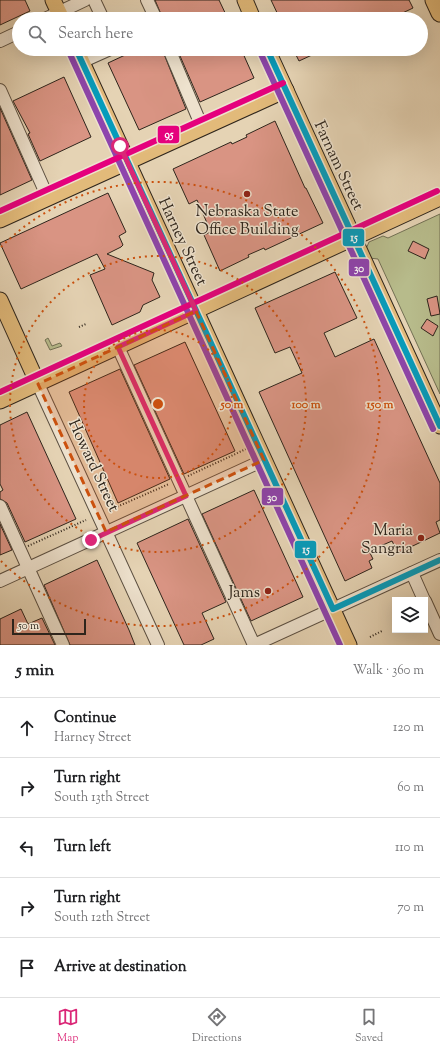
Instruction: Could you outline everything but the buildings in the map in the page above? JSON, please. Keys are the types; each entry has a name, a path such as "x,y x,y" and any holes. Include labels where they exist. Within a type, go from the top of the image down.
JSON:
{"highway":[{"path":"434,0 440,13"}],"main road":[{"path":"244,0 250,12"},
{"name":"Harney Street","path":"78,56 349,645"},
{"name":"Farnam Street","path":"270,56 440,426"},
{"path":"0,220 286,90"},
{"path":"0,401 440,198"},
{"name":"Howard Street","path":"0,300 38,384"}],"street":[{"path":"58,10 85,0"},
{"path":"94,0 100,12"},
{"path":"147,0 153,12"},
{"path":"0,41 12,35"},
{"path":"172,56 202,127"},
{"path":"0,90 48,198"},
{"path":"118,347 254,645 440,560"},
{"name":"Howard Street","path":"38,384 158,645"},
{"path":"0,581 264,460"},
{"path":"0,506 63,645"},
{"path":"412,572 423,597"},
{"path":"428,608 440,634"}],"path":[{"path":"78,327 86,324"},
{"path":"20,550 86,520"},
{"path":"370,637 382,631"}],"highlighted area":[{"path":"196,311 264,460 106,532 38,384"}],"green space":[{"path":"440,214 440,394 378,259 369,258 366,249 369,242 383,236 388,238"},
{"path":"48,338 52,346 60,343 62,346 50,350 45,340"}],"transit line":[{"name":"30","path":"71,56 340,645"},
{"name":"15","path":"79,56 333,609 440,560"},
{"name":"30","path":"262,56 433,429"},
{"name":"15","path":"270,56 440,426"},
{"name":"95","path":"0,211 283,83"},
{"name":"95","path":"0,392 437,191"}],"place":[{"name":"Nebraska State Office Building","path":"247,194"},
{"name":"Maria Sangria","path":"421,538"},
{"name":"Jams","path":"268,591"}],"route":[{"path":"91,540 186,496 118,347 196,311 120,146"}]}
